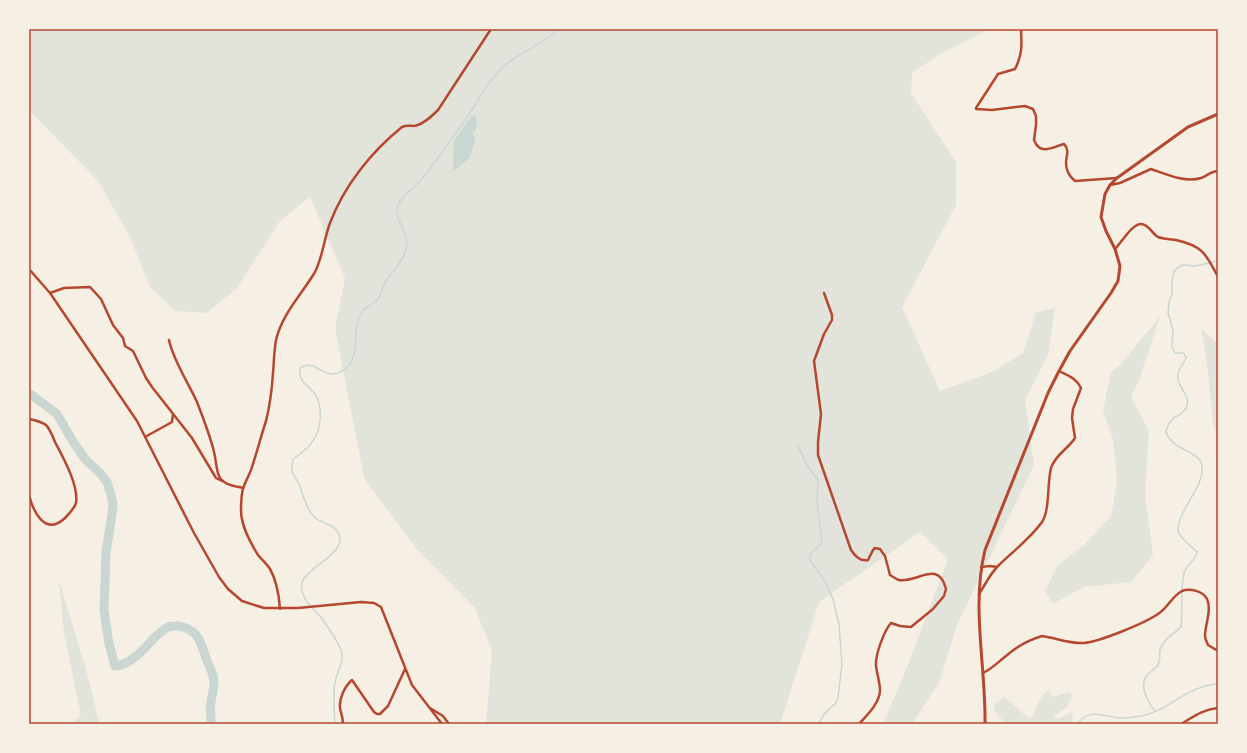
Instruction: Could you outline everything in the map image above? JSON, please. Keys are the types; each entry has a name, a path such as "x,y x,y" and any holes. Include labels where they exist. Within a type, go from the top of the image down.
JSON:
{"street":[{"path":"280,609 280,596 274,577 269,567 259,556 250,541 244,526 241,511 243,488 252,468 268,408 276,339 297,297 321,259 330,224 336,210 347,190 364,165 379,148 402,127 406,125 419,125 438,110 491,29"},
{"path":"1023,29 1021,31 1022,46 1020,60 1015,69 998,74 976,109 992,110 1025,106 1033,109 1036,116 1035,143 1042,149 1049,150 1064,144 1068,151 1066,165 1070,177 1075,181 1117,178"},
{"path":"985,724 978,595 980,567 995,523 1058,371 1118,281 1120,266 1115,249 1101,217 1105,194 1110,185 1117,178 1188,127 1218,114"},
{"path":"1110,185 1120,183 1151,169 1172,177 1184,178 1200,178 1213,171 1218,171"},
{"path":"1115,249 1134,226 1142,224 1146,225 1158,237 1190,243 1201,250 1206,254 1218,277"},
{"path":"29,269 50,293 137,421 194,533 219,577 228,589 242,600 264,608 280,609 360,602 374,604 381,608 385,614 412,685 442,724"},
{"path":"50,293 69,288 90,287 92,289 104,304 113,325 123,338 126,346 133,350 146,378 198,447 216,478 243,488"},
{"path":"824,294 832,315 832,320 824,334 814,361 821,414 818,455 851,550 856,558 866,561 875,548 880,549 885,556 890,575 897,580 905,580 932,573 941,576 946,589 944,596 933,609 911,627 900,626 892,623 887,628 877,654 876,664 881,691 874,706 859,724"},
{"path":"169,340 178,363 197,402 214,450 218,476 222,481"},
{"path":"978,595 997,567 1042,523 1047,510 1047,492 1054,460 1076,438 1072,418 1073,409 1081,388 1078,382 1058,371"},
{"path":"145,437 172,422 174,419 173,413"},
{"path":"29,419 46,425 71,476 76,503 71,512 63,520 54,524 47,524 37,517 32,508 29,495"},
{"path":"980,567 997,567"},
{"path":"983,673 993,668 1012,651 1038,637 1042,636 1075,643 1089,642 1102,639 1146,621 1163,611 1174,598 1184,590 1195,590 1207,599 1208,607 1205,637 1208,645 1218,651"},
{"path":"343,724 340,703 343,692 349,682 352,680 354,682 374,712 380,714 388,706 405,669"},
{"path":"428,707 443,716 449,724"},
{"path":"1181,724 1210,709 1218,708"}],"shaded area":[{"path":"29,29 990,29 940,54 912,73 911,93 956,162 956,205 902,307 940,391 992,372 1023,353 1036,312 1055,308 1048,355 1025,400 1034,465 957,625 939,683 912,724 883,724 906,670 948,559 920,532 819,602 780,724 486,724 492,651 475,608 415,547 364,478 335,328 345,278 310,197 280,221 237,288 207,313 175,311 150,287 129,235 98,181 29,110"},
{"path":"476,115 477,128 473,132 473,136 476,137 470,157 453,172 454,141 471,116"},
{"path":"1160,316 1138,383 1131,397 1149,431 1145,495 1153,555 1131,582 1083,587 1053,604 1045,591 1058,565 1084,545 1111,516 1117,482 1113,439 1103,410 1111,372 1121,364"},
{"path":"1201,328 1218,344 1218,437 1213,425 1207,364"},
{"path":"59,580 89,680 99,724 71,724 81,715 64,634"},
{"path":"1048,691 1053,697 1069,692 1072,696 1067,707 1054,716 1055,718 1059,719 1071,712 1073,719 1070,724 1005,724 994,709 995,704 1004,697 1030,718 1042,696"}],"waterway":[{"path":"335,724 334,687 342,654 322,619 304,597 302,593 302,583 311,571 332,554 340,541 337,531 317,519 311,512 292,471 293,459 310,445 318,431 320,418 318,399 302,380 300,368 306,365 333,374 340,372 347,367 354,355 357,325 363,310 378,299 386,281 405,253 407,243 406,237 397,215 399,203 430,169 488,84 498,72 510,61 555,33 556,29"},
{"path":"1155,711 1149,703 1145,693 1144,683 1148,674 1158,665 1161,646 1181,627 1182,586 1184,573 1195,558 1197,552 1178,532 1178,526 1182,514 1197,487 1202,473 1200,461 1191,453 1174,443 1166,432 1170,422 1185,410 1188,402 1178,380 1178,372 1186,357 1183,353 1175,353 1172,346 1173,330 1168,313 1169,302 1172,294 1174,272 1177,268 1183,265 1196,266 1218,261"},
{"path":"29,393 57,414 85,459 107,482 113,504 106,552 104,610 109,644 115,666 130,661 167,627 178,626 191,630 201,643 214,678 211,705 211,724"},
{"path":"798,446 806,463 818,480 817,502 822,544 810,555 810,560 824,580 833,599 839,624 842,664 838,698 836,703 825,713 818,724"},
{"path":"1078,724 1082,719 1092,714 1120,718 1142,716 1161,709 1187,693 1218,684"}]}
